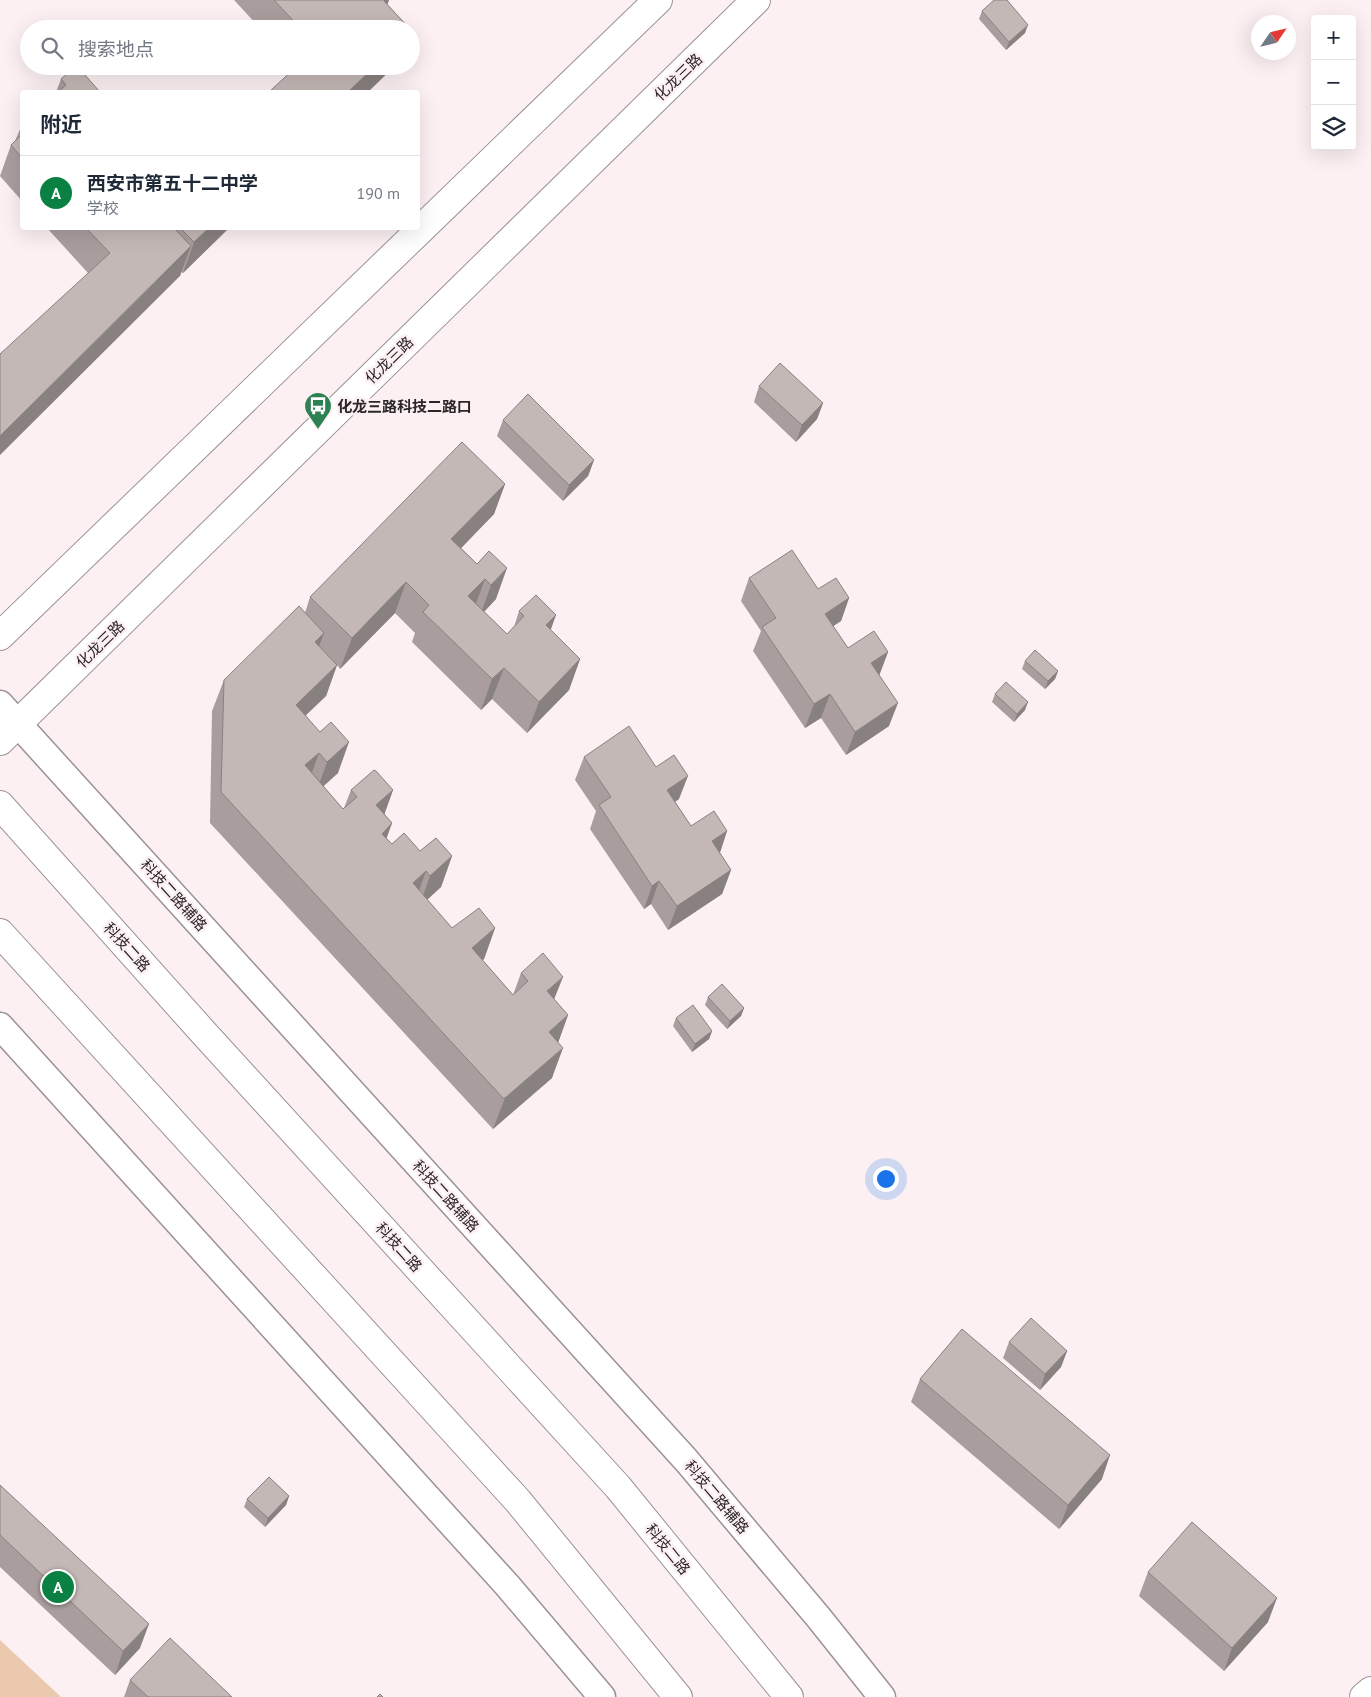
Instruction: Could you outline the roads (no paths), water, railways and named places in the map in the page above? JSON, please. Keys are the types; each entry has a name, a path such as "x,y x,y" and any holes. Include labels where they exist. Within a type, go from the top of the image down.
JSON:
{"main road":[{"path":"0,636 658,0"},
{"name":"化龙三路","path":"9,732 756,0"},
{"name":"科技二路","path":"0,805 209,1038 618,1487 789,1697"},
{"path":"0,933 518,1501 678,1697"},
{"path":"1364,1697 1371,1691"}],"street":[{"name":"科技二路辅路","path":"0,704 9,732 686,1460 819,1618 882,1697"},
{"path":"0,1026 507,1585 602,1697"}],"place":[{"name":"化龙三路科技二路口","path":"318,430"},
{"name":"西安市第五十二中学","path":"58,1587"}]}
